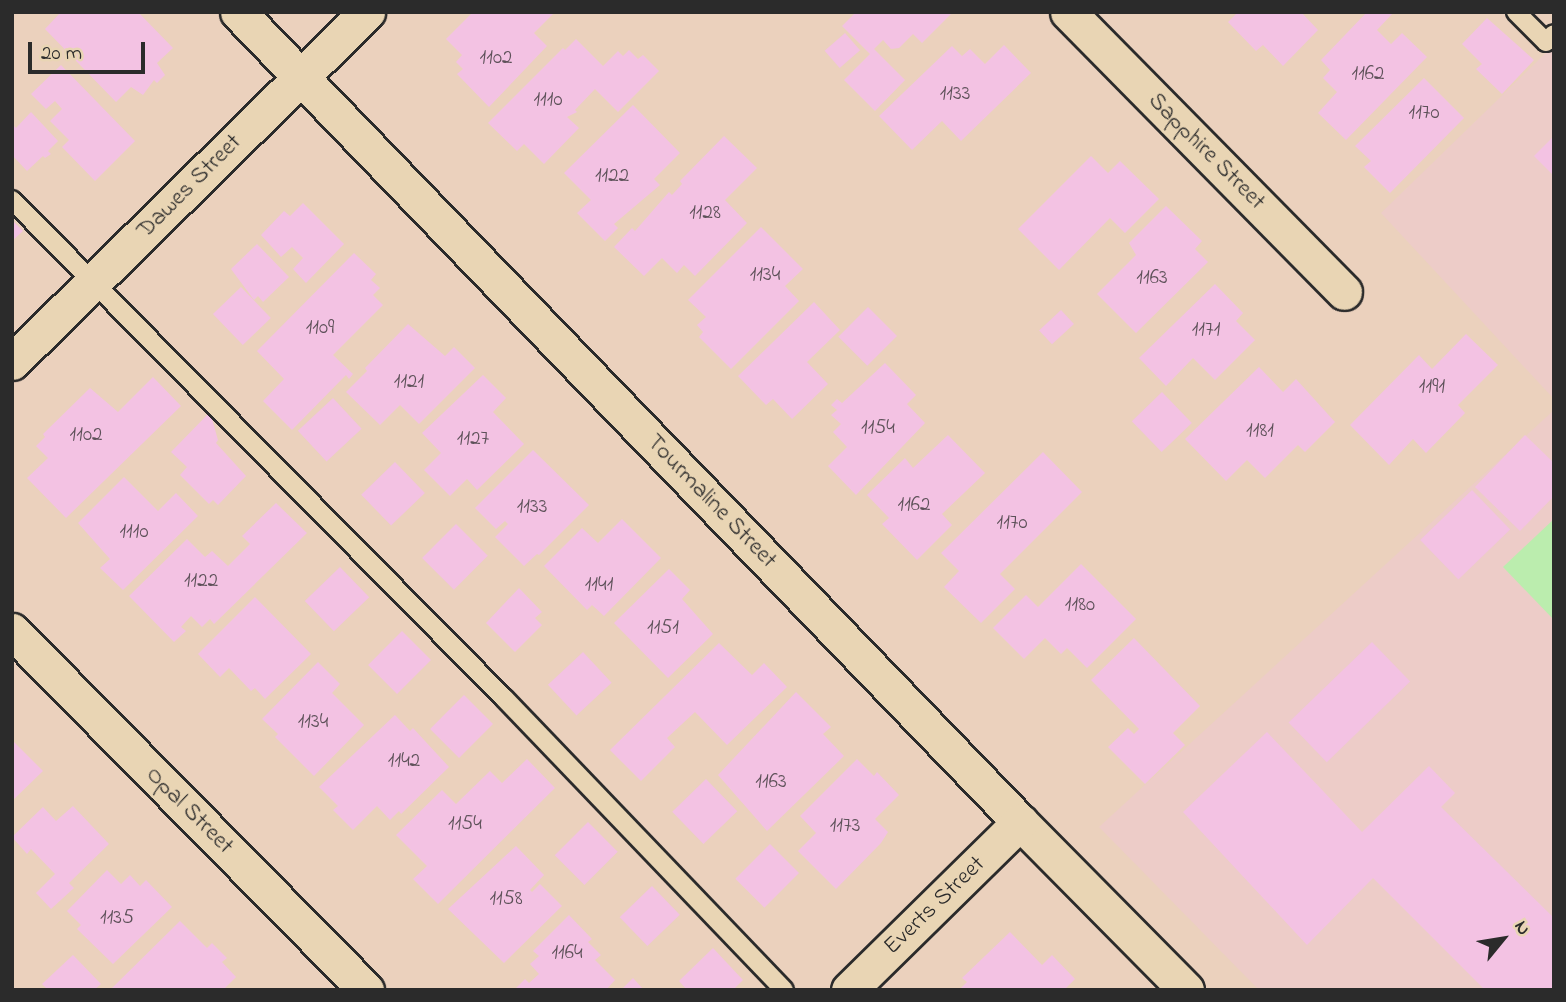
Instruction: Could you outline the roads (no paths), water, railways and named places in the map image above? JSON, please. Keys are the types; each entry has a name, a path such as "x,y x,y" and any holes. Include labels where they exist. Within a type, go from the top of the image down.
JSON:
{"street":[{"name":"Tourmaline Street","path":"239,12 1020,822 1186,990"},
{"name":"Dawes Street","path":"12,362 367,12"},
{"name":"Sapphire Street","path":"1068,12 1344,292"},
{"name":"Opal Street","path":"12,631 366,990"},
{"name":"Everts Street","path":"849,990 1020,822"}],"lane":[{"path":"1516,12 1546,42 1554,34"},
{"path":"12,200 505,699 784,990"}]}
